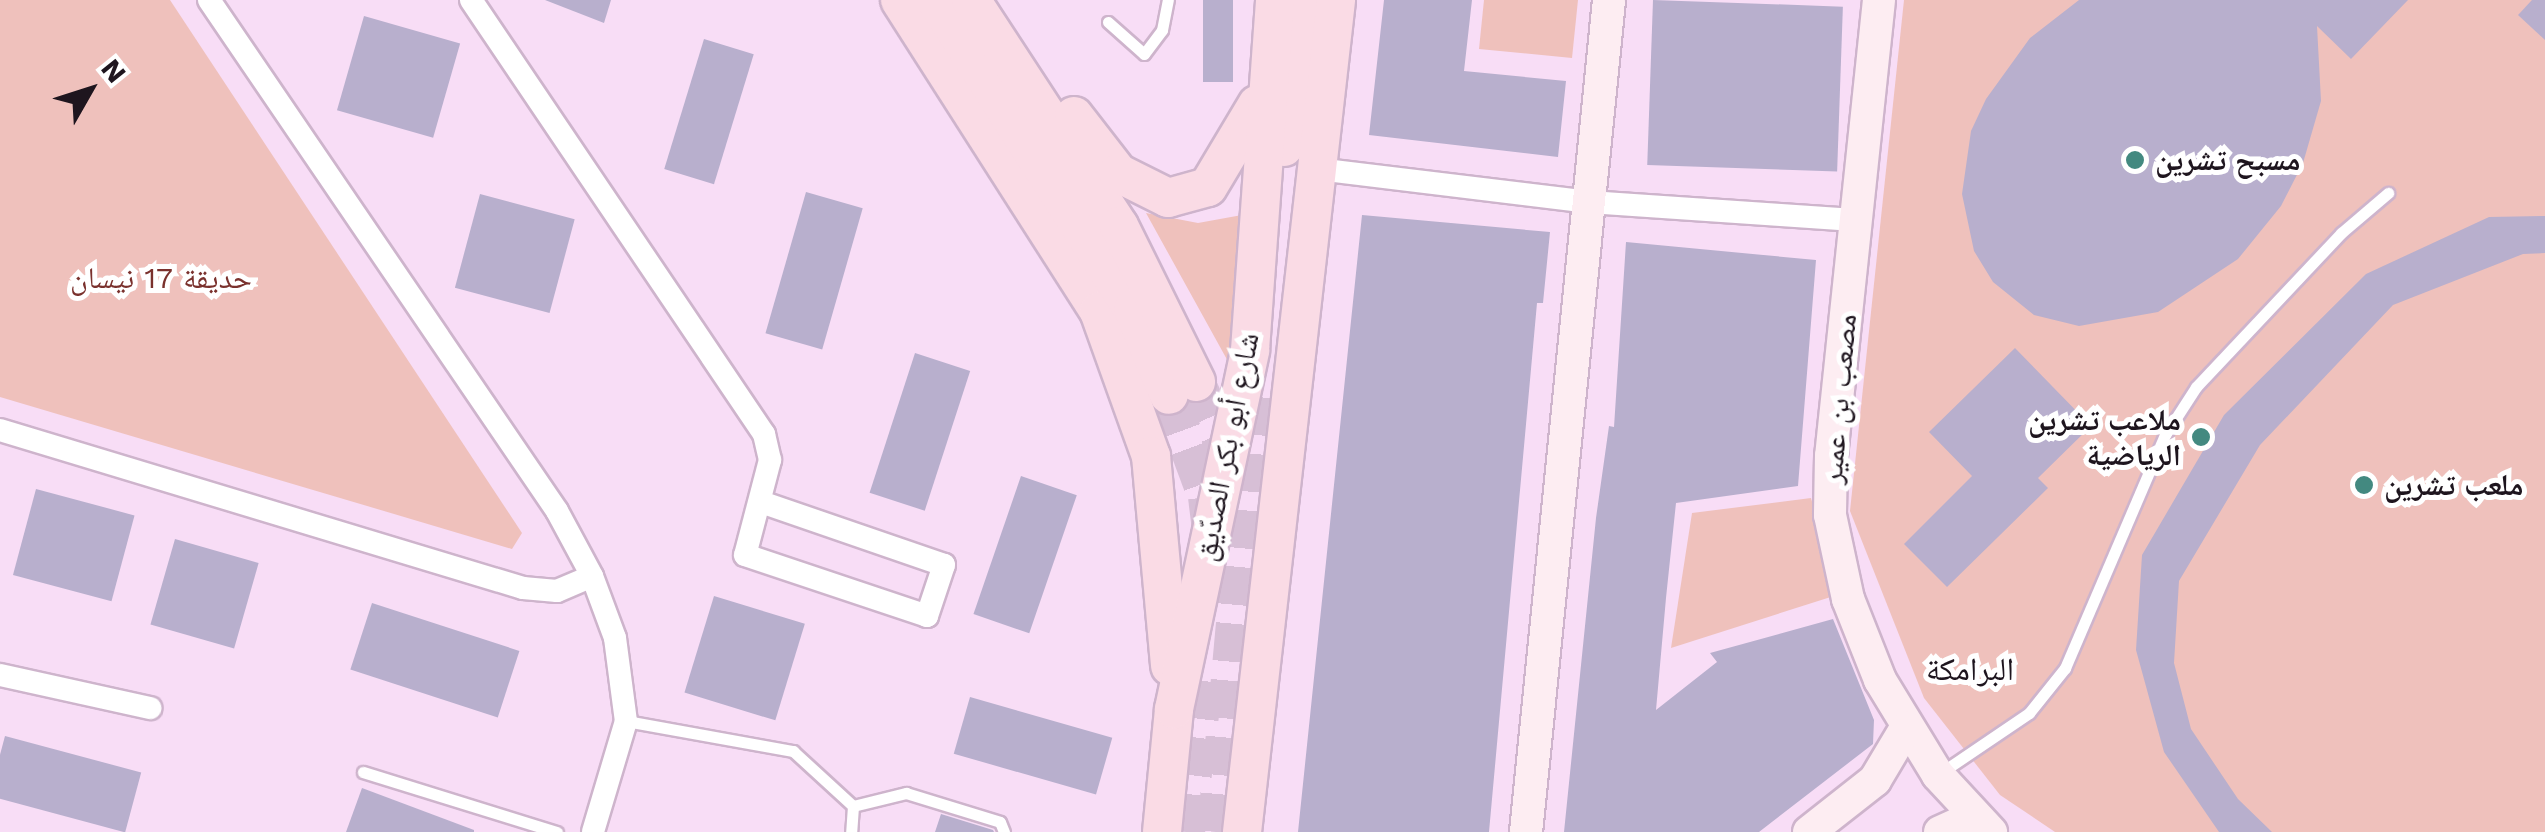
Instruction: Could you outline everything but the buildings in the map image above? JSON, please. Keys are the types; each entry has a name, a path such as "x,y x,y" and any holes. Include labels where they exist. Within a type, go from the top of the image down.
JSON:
{"main road":[{"path":"900,0 1099,311 1151,456 1174,709"},
{"path":"936,0 1183,389 1120,226 971,0"},
{"path":"994,0 1118,174 1168,198 1208,187 1232,156 1264,89"},
{"name":"شارع أبو بكر الصدّيق","path":"1162,832 1174,709 1250,350 1264,89 1275,0"},
{"path":"1260,358 1302,0"},
{"name":"شارع أبو بكر الصدّيق","path":"1242,832 1336,0"},
{"path":"1526,832 1610,0"},
{"name":"مصعب بن عمير","path":"1880,0 1854,220 1830,515 1848,599 1906,728 1938,775 1982,824"},
{"path":"1809,832 1875,780 1906,728"},
{"path":"1940,832 1982,824"}],"street":[{"path":"471,0 764,434 770,460 745,556 928,616 944,564 761,502"},
{"path":"215,2 557,511 592,576 614,638 626,721 594,832"},
{"path":"1317,169 1589,202 1854,220"},
{"path":"2,436 523,588 557,591 592,576"},
{"path":"0,676 150,708"}],"lane":[{"path":"1108,22 1144,54 1162,30 1168,0"},
{"path":"1938,775 2029,713 2064,668 2166,434 2196,387 2341,234 2388,193"},
{"path":"626,721 793,751 853,806"},
{"path":"363,772 557,832"},
{"path":"853,806 906,793 1000,822 1004,832"},
{"path":"851,832 853,806"}],"green space":[{"name":"حديقة 17 نيسان","path":"0,0 170,0 522,533 512,549 0,397"},
{"path":"1484,0 1578,0 1572,58 1479,49"},
{"name":"ملاعب تشرين الرياضية","path":"1904,0 2545,0 2545,832 2055,832 2000,795 1924,698 1850,511"},
{"path":"1146,213 1198,223 1242,215 1230,365"},
{"path":"1811,498 1837,595 1671,648 1692,513"}],"tunnel":[{"path":"1196,382 1235,470"},
{"path":"1216,832 1256,391"},
{"path":"1169,395 1207,497 1211,531"},
{"path":"1186,832 1204,680"}],"place":[{"name":"مسبح تشرين","path":"2135,160"},
{"name":"ملاعب تشرين الرياضية","path":"2201,437"},
{"name":"ملعب تشرين","path":"2364,485"}],"district":[{"name":"البرامكة","path":"1970,669"}]}
